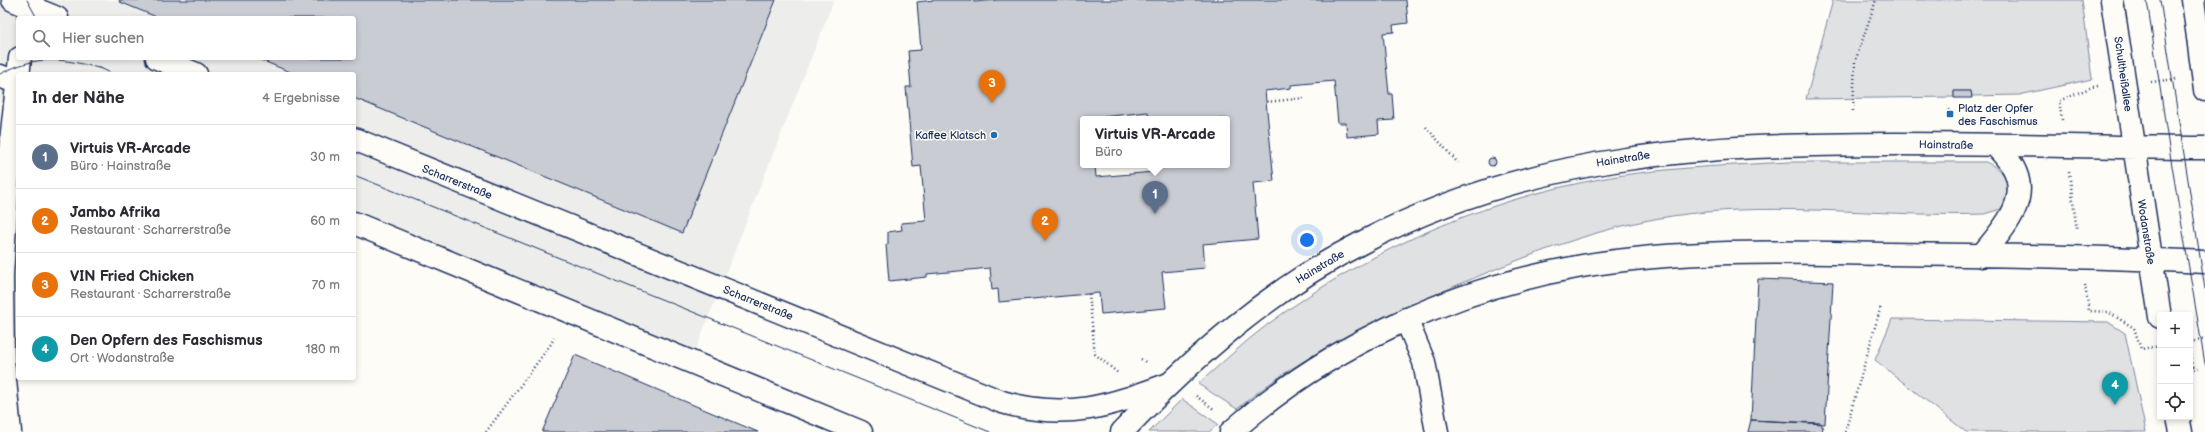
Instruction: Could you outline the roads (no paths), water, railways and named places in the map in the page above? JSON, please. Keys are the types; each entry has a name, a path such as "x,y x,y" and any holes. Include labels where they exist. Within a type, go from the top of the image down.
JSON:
{"main road":[{"name":"Schultheißallee","path":"2112,0 2133,148"},
{"path":"2193,0 2205,90"},
{"path":"26,6 52,16"},
{"path":"10,432 3,360 2,276 11,80 19,60"},
{"path":"163,60 191,72"},
{"name":"Scharrerstraße","path":"356,140 1002,402 1038,411 1076,410 1123,401 1169,384"},
{"name":"Hainstraße","path":"1122,432 1169,384 1241,320 1287,287 1337,256 1415,217 1505,184 1611,161 1710,149 1821,145 1995,145 2205,148"},
{"path":"1981,256 2013,214 2016,208 2019,189 2013,167 1995,145"},
{"name":"Wodanstraße","path":"2133,148 2159,312"},
{"path":"356,224 861,432"},
{"path":"1231,432 1277,394 1329,359 1406,319 1504,284 1577,267 1627,260 1739,253 1981,256 2205,262"},
{"path":"1406,319 1426,369 1436,432"},
{"path":"2179,420 2181,432"}],"tram line":[{"path":"27,0 36,16"},
{"path":"2147,0 2169,148 2205,364"},
{"path":"2160,0 2205,289"},
{"path":"0,74 26,63 50,60 75,62 102,69"},
{"path":"98,67 109,72"},
{"path":"356,176 990,432"}],"place":[{"name":"VIN Fried Chicken","path":"992,103"},
{"name":"Platz der Opfer des Faschismus","path":"1950,114"},
{"name":"Kaffee Klatsch","path":"994,135"},
{"name":"Virtuis VR-Arcade","path":"1155,214"},
{"name":"Jambo Afrika","path":"1045,241"},
{"name":"Den Opfern des Faschismus","path":"2115,405"}]}
